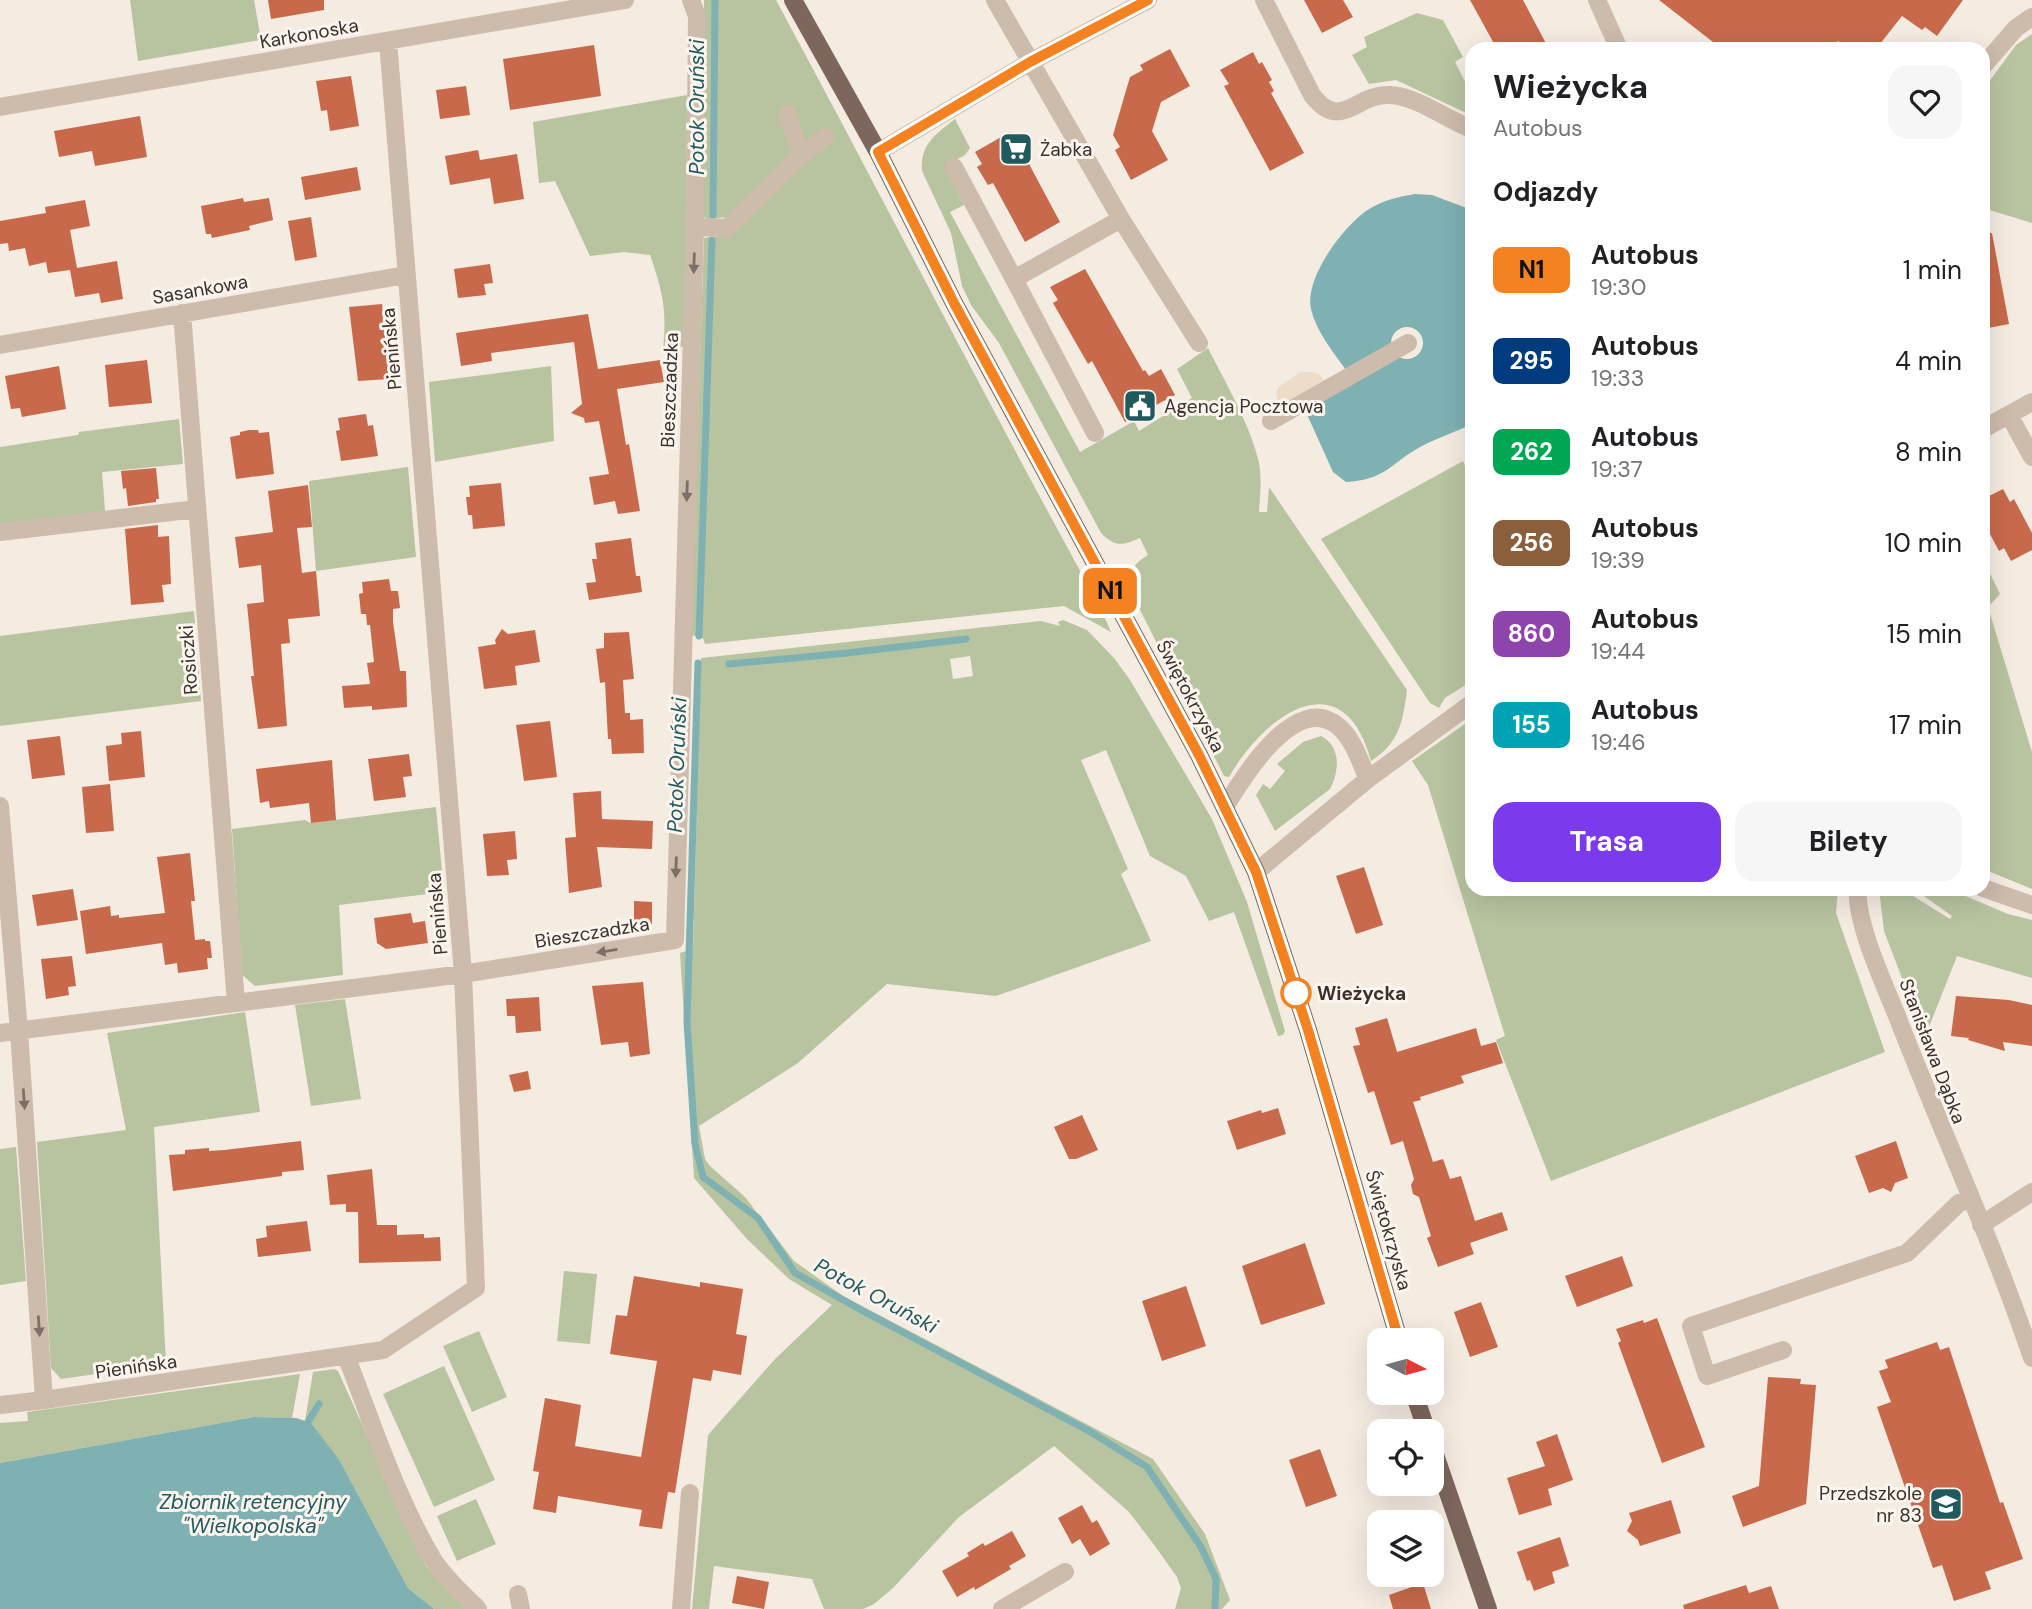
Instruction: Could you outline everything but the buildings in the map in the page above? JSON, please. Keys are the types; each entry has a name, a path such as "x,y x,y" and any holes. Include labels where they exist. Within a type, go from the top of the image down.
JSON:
{"main road":[{"name":"Świętokrzyska","path":"793,0 878,152 954,303 1225,807 1256,872 1308,1030 1395,1328"},
{"path":"1444,1481 1488,1609"}],"street":[{"name":"Karkonoska","path":"0,107 625,0"},
{"name":"Bieszczadzka","path":"0,1033 463,974 675,940 695,227 696,16 691,0"},
{"path":"995,0 1121,219 1199,343"},
{"path":"878,152 1030,62 1148,0"},
{"path":"1264,0 1320,106 1331,112 1342,113 1379,96 1403,96 1465,126"},
{"path":"1597,0 1616,42"},
{"path":"1990,58 2016,28 2032,17"},
{"name":"Pienińska","path":"0,1405 383,1350 476,1288 463,974 387,41"},
{"path":"787,114 801,156"},
{"path":"695,227 727,228 801,156 825,137"},
{"path":"954,167 1095,433"},
{"path":"1014,279 1121,219"},
{"name":"Sasankowa","path":"0,345 406,275"},
{"name":"Rosiczki","path":"182,313 236,1003"},
{"path":"1270,421 1408,343"},
{"path":"1990,425 2032,402"},
{"path":"2009,415 2032,457"},
{"path":"0,532 198,509"},
{"path":"1256,872 1368,779 1465,708"},
{"path":"1225,807 1255,761 1280,736 1309,718 1326,719 1338,726 1348,737 1368,779"},
{"path":"0,806 19,1031 44,1400"},
{"path":"1990,890 2032,905"},
{"name":"Stanisława Dąbka","path":"1859,896 1866,937 2016,1310 2032,1358"},
{"path":"1981,1225 2032,1192"},
{"path":"1783,1350 1707,1376 1690,1326 1907,1253 1959,1203 1970,1199"},
{"path":"346,1356 401,1493 435,1561 448,1580 478,1609"},
{"path":"681,1609 690,1493"},
{"path":"1002,1609 1065,1572"}],"green space":[{"path":"130,0 254,0 261,40 138,61"},
{"path":"704,0 776,0 1111,632 1064,606 705,644 703,638 691,635 704,238 733,234 733,216 707,220 704,217"},
{"path":"1417,13 1443,20 1463,57 1455,62 1465,81 1465,112 1396,80 1369,84 1352,55 1367,47 1364,37"},
{"path":"2032,34 2032,223 1990,210 1990,80 2016,45"},
{"path":"687,95 686,346 663,350 663,302 650,255 624,252 590,256 555,181 539,183 533,122"},
{"path":"955,119 970,148 965,155 945,166 964,205 950,212 1080,452 1134,421 1139,431 1192,398 1177,369 1208,348 1237,404 1255,449 1260,475 1259,512 1267,512 1269,487 1407,690 1404,711 1394,739 1371,761 1358,730 1342,711 1323,704 1303,707 1282,718 1262,734 1244,754 1229,777 1224,776 1130,590 1133,569 1148,555 1140,538 1119,544 1110,541 1101,533 999,343 971,305 962,286 951,233 922,171 924,154 931,140"},
{"path":"551,366 554,441 435,462 429,382"},
{"path":"179,419 183,464 102,472 105,511 0,525 0,447 78,435 79,432"},
{"path":"1463,461 1465,685 1445,698 1439,708 1430,703 1321,539"},
{"path":"408,467 416,557 316,571 309,481"},
{"path":"1990,573 2000,594 1990,605"},
{"path":"194,611 201,701 0,726 0,636"},
{"path":"1990,614 2032,752 2032,889 1990,872"},
{"path":"1063,620 1087,630 1114,658 1130,680 1212,819 1247,902 1285,1031 1283,1035 1278,1036 1234,912 1209,921 1186,876 1150,856 1106,750 1081,760 1128,869 1121,874 1151,941 996,996 887,984 798,1063 699,1126 705,1159 745,1197 794,1261 843,1296 1153,1459 1205,1534 1230,1600 1222,1609 1175,1609 1181,1588 1177,1577 1155,1546 1129,1512 1054,1446 959,1517 893,1588 874,1604 863,1609 824,1609 812,1579 714,1566 709,1609 692,1609 708,1435 776,1358 832,1305 789,1279 747,1239 694,1178 680,953 693,949 701,658 1041,621 1060,626 1058,622","holes":["970,656 973,676 953,679 950,659"]},
{"path":"1465,724 1465,896 1837,896 1836,913 1885,1052 1551,1181 1496,1040 1505,1036 1428,785 1412,761"},
{"path":"1321,736 1333,747 1337,760 1330,789 1275,831 1256,795 1263,784 1270,789 1285,771 1277,764 1303,742"},
{"path":"436,807 444,892 339,905 343,975 255,986 242,975 232,829 305,820 311,823"},
{"path":"1880,896 1913,896 1950,919 1952,916 1924,896 1966,896 2008,914 2032,920 2032,978 1957,956 1929,1027 1921,1028 1884,931"},
{"path":"345,999 361,1099 311,1106 295,1005"},
{"path":"245,1012 260,1112 154,1127 166,1364 61,1379 51,1368 37,1142 126,1130 107,1033"},
{"path":"16,1147 26,1281 0,1285 0,1149"},
{"path":"564,1271 597,1274 590,1344 557,1341"},
{"path":"479,1331 507,1397 472,1412 443,1346"},
{"path":"444,1366 495,1480 434,1507 383,1394"},
{"path":"334,1369 338,1371 426,1566 448,1591 471,1609 434,1609 408,1588 340,1461 305,1421 313,1372"},
{"path":"300,1374 292,1418 254,1417 0,1463 0,1423 28,1421 27,1412"},
{"path":"476,1499 496,1544 457,1561 437,1516"}],"shaded area":[{"path":"1301,372 1320,375 1328,389 1279,408 1276,392 1280,386"}],"water":[{"path":"1415,194 1432,195 1465,207 1465,427 1420,447 1379,475 1346,482 1333,472 1305,410 1346,370 1325,341 1313,317 1310,296 1328,253 1348,227 1369,209"},
{"name":"Zbiornik retencyjny \"Wielkopolska\"","path":"254,1417 296,1418 311,1423 340,1461 408,1588 434,1609 0,1609 0,1463"}],"pier":[{"path":"1407,327 1418,332 1423,343 1418,354 1407,359 1396,354 1391,343 1396,332"}],"waterway":[{"name":"Potok Oruński","path":"713,215 715,0"},
{"name":"Potok Oruński","path":"699,636 712,240"},
{"path":"729,664 966,639"},
{"name":"Potok Oruński","path":"698,663 687,1022 695,1144 703,1177 758,1218 795,1273 1089,1431 1147,1467 1201,1547 1216,1579 1215,1609"},
{"path":"303,1430 319,1404"}],"bus line":[{"name":"N1","path":"1148,0 1030,62 878,152 954,303 1199,755 1256,872 1308,1030 1396,1328"}],"place":[{"name":"Żabka","path":"1016,149"},
{"name":"Agencja Pocztowa","path":"1140,406"},
{"name":"Wieżycka","path":"1296,993"},
{"name":"Przedszkole nr 83","path":"1946,1504"}]}
